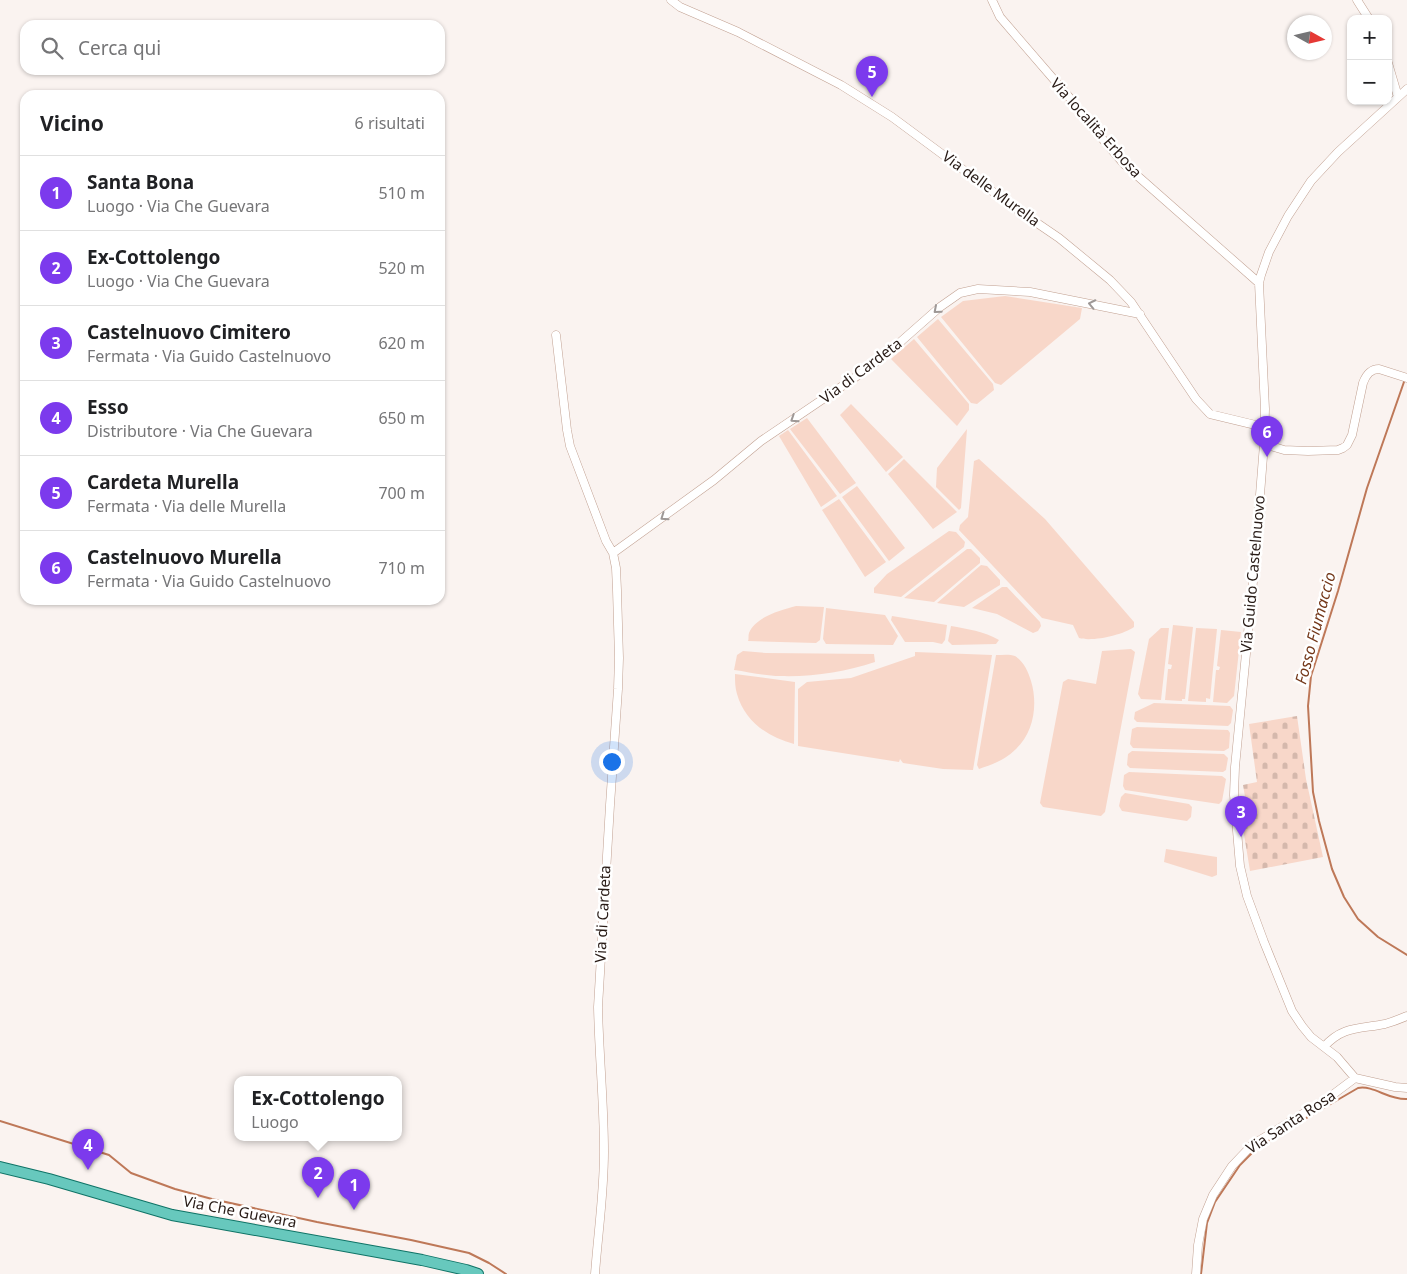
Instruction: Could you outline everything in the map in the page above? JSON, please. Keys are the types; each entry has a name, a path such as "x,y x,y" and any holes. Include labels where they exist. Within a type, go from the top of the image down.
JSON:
{"main road":[{"name":"Via Che Guevara","path":"0,1167 33,1174 172,1215 422,1260 478,1274"}],"street":[{"name":"Via delle Murella","path":"671,0 680,8 761,43 875,105 1059,238 1120,289 1140,314 1196,399 1210,414 1264,427"},
{"name":"Via località Erbosa","path":"992,0 1000,17 1069,96 1082,115 1124,164 1260,283"},
{"path":"1357,0 1366,15"},
{"path":"1392,77 1398,97"},
{"name":"Via Guido Castelnuovo","path":"1355,1078 1346,1066 1306,1032 1292,1011 1247,896 1240,866 1234,795 1234,767 1254,571 1264,444 1265,399 1260,283 1269,252 1302,193 1329,161 1407,89"},
{"name":"Via di Cardeta","path":"613,553 714,480 762,441 863,372 960,293 978,290 1030,292 1140,314"},
{"name":"Via di Cardeta","path":"556,335 570,446 606,541 613,553 617,590 618,674 598,1007 604,1152 596,1274"},
{"path":"1264,444 1284,450 1338,450 1343,448 1352,436 1366,375 1374,369 1379,369 1405,377"},
{"path":"1324,1046 1333,1037 1352,1028 1385,1024 1407,1016"},
{"path":"1355,1078 1407,1088"},
{"name":"Via Santa Rosa","path":"1196,1274 1198,1245 1203,1219 1213,1195 1232,1166 1252,1145 1327,1099 1355,1078"}],"green space":[{"path":"1005,296 1082,308 1080,319 1001,385 995,383 941,317 963,301"},
{"path":"938,319 993,384 994,390 977,404 971,403 917,337"},
{"path":"914,339 969,404 969,410 957,426 891,359"},
{"path":"851,404 903,457 886,472 840,415"},
{"path":"807,418 856,483 840,494 790,429"},
{"path":"967,429 961,508 959,510 936,487 937,468"},
{"path":"788,430 837,496 821,507 779,436"},
{"path":"904,459 957,512 933,529 888,474"},
{"path":"979,459 1045,519 1134,622 1134,627 1123,633 1107,637 1085,639 1079,638 1073,625 1042,618 959,530 960,525 968,517 974,461"},
{"path":"857,486 905,548 889,561 842,497"},
{"path":"839,499 886,562 865,577 822,510"},
{"path":"949,531 956,532 965,542 964,547 901,597 874,593 874,588 887,574"},
{"path":"967,549 971,549 980,558 980,563 934,602 904,598"},
{"path":"981,565 987,566 1000,580 1000,585 964,607 937,603"},
{"path":"1002,587 1007,587 1040,622 1041,626 1038,631 1033,633 997,614 972,608"},
{"path":"796,606 824,607 820,640 816,643 748,641 752,627 763,618"},
{"path":"826,608 885,615 898,636 893,645 826,644 823,639"},
{"path":"892,616 947,625 945,640 942,644 933,642 905,642 891,620"},
{"path":"1173,625 1193,627 1185,699 1182,699 1182,701 1165,700 1168,669 1171,669 1172,665 1168,664"},
{"path":"951,626 981,632 999,640 996,644 952,645 948,641"},
{"path":"1161,628 1169,628 1161,700 1141,699 1138,694 1149,639"},
{"path":"1196,628 1217,629 1210,699 1206,698 1206,702 1188,701"},
{"path":"1221,630 1241,632 1234,696 1227,703 1213,702 1216,670 1219,670 1220,667 1217,666"},
{"path":"1131,649 1135,652 1105,812 1101,816 1043,807 1040,803 1063,682 1068,679 1096,684 1102,651"},
{"path":"743,651 874,654 875,662 829,673 805,676 774,676 734,670 737,655"},
{"path":"915,652 992,655 973,770 943,769 903,763 900,759 899,762 798,746 798,689 807,682 851,678 915,656"},
{"path":"996,655 1015,656 1025,667 1033,690 1033,717 1027,734 1012,753 979,769 977,765"},
{"path":"735,674 795,682 794,744 775,737 759,727 746,713 735,687"},
{"path":"1154,703 1230,706 1233,710 1231,723 1228,726 1137,722 1134,719 1135,712"},
{"path":"1297,716 1306,779 1323,857 1250,871 1241,816 1248,814 1243,785 1257,782 1249,724"},
{"path":"1137,727 1228,730 1230,733 1229,748 1224,751 1133,748 1130,744 1132,729"},
{"path":"1132,751 1224,754 1228,758 1226,770 1223,772 1130,768 1127,765 1128,754"},
{"path":"1129,772 1222,776 1226,779 1222,801 1219,804 1125,790 1123,786 1124,775"},
{"path":"1125,793 1189,804 1192,807 1191,817 1187,821 1122,811 1119,806 1121,797"},
{"path":"1166,849 1217,857 1217,875 1212,877 1164,862"}],"waterway":[{"name":"Fosso Fiumaccio","path":"1405,379 1367,488 1338,591 1311,676 1308,706 1313,792 1332,869 1344,897 1358,919 1378,937 1407,955"},
{"path":"1201,1274 1207,1223 1215,1202 1240,1165 1257,1148 1358,1088 1370,1089 1400,1099 1407,1099"},
{"path":"0,1121 109,1155 131,1173 175,1189 317,1222 469,1253 506,1274"}],"place":[{"name":"Cardeta Murella","path":"872,97"},
{"name":"Castelnuovo Murella","path":"1267,457"},
{"name":"Castelnuovo Cimitero","path":"1241,837"},
{"name":"Esso","path":"88,1170"},
{"name":"Ex-Cottolengo","path":"318,1198"},
{"name":"Santa Bona","path":"354,1210"}]}
